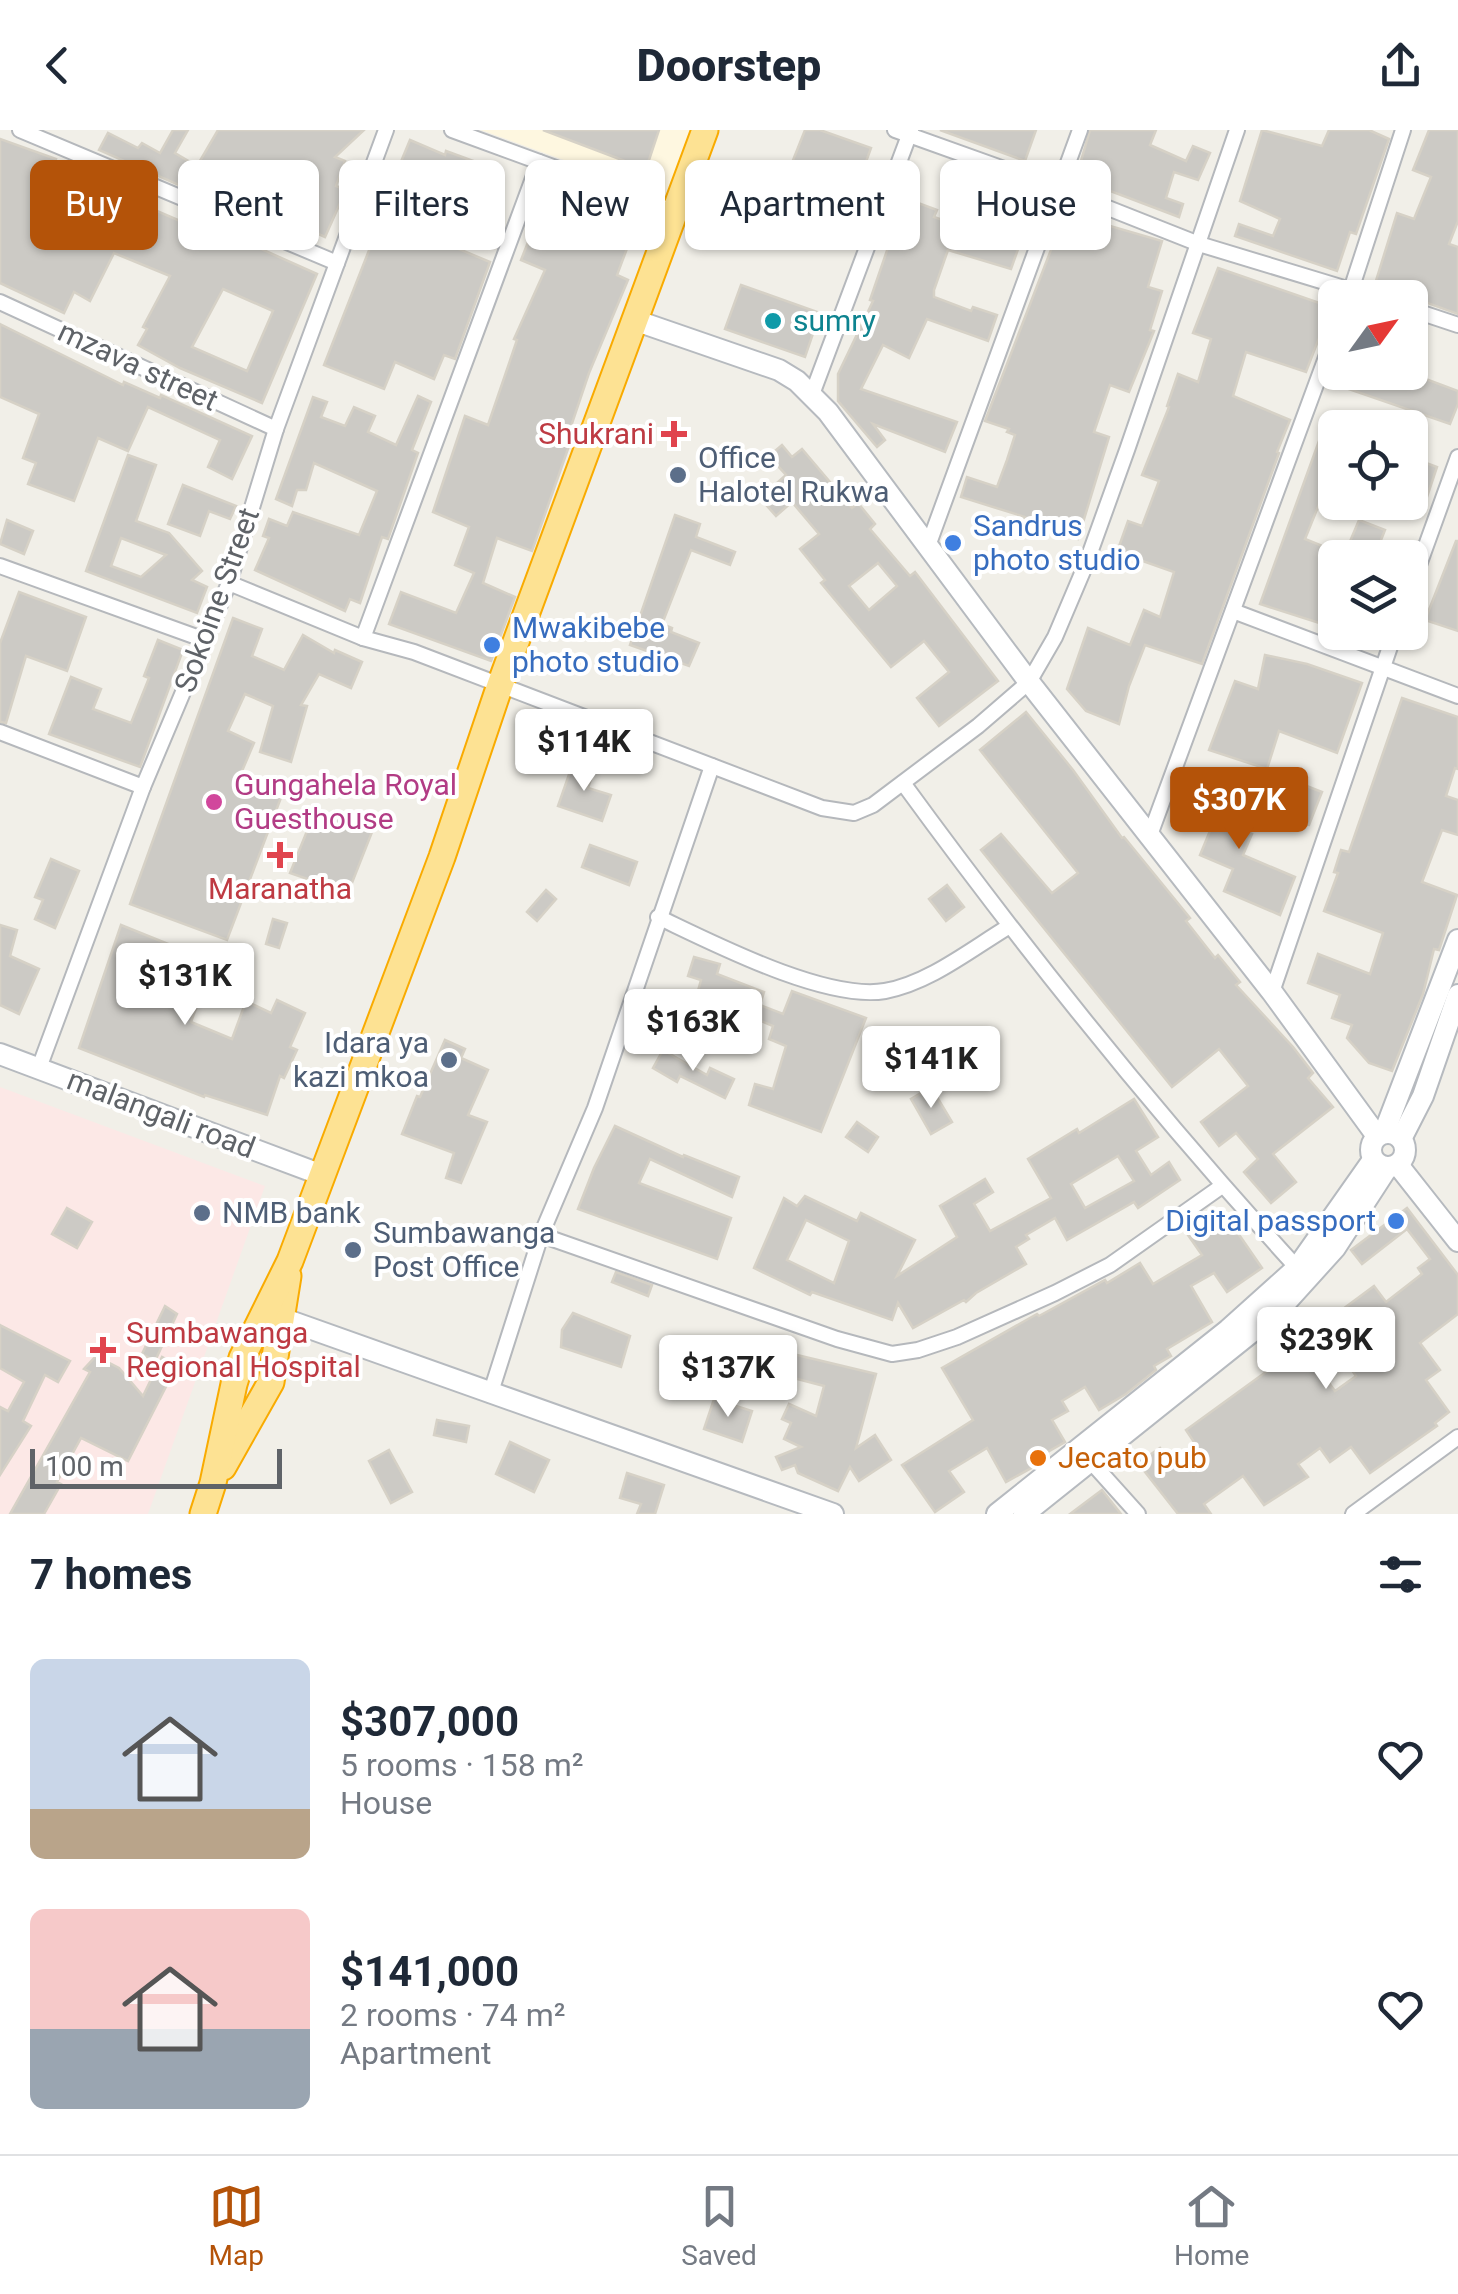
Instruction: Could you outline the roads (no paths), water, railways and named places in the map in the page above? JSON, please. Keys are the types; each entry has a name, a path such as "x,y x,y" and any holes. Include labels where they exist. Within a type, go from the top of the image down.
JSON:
{"highway":[{"path":"203,1514 214,1483 235,1378 290,1261 442,857 500,684 705,130"},
{"path":"214,1483 268,1388 278,1357 290,1261"},
{"path":"246,1348 262,1348 278,1357"},
{"path":"235,1378 250,1386 268,1388"}],"street":[{"path":"20,130 337,263"},
{"name":"Sokoine Street","path":"40,1068 143,787 229,583 276,429 386,130"},
{"path":"452,130 534,160"},
{"path":"1070,160 1080,130"},
{"path":"229,583 363,638 414,652 822,808 854,812 873,805 1029,682 1054,637 1086,564 1237,130"},
{"path":"1354,280 1403,130"},
{"path":"811,397 906,132 982,160"},
{"path":"363,638 525,200"},
{"path":"665,208 676,212"},
{"path":"1111,209 1200,244 1318,283"},
{"path":"928,546 1037,250"},
{"name":"mzava street","path":"0,302 276,429"},
{"path":"1428,315 1458,325"},
{"path":"637,321 779,370 828,412 1029,682 1404,1156 1386,1164 1335,1248 1228,1330 1024,1514"},
{"path":"1150,835 1318,379"},
{"path":"1428,540 1458,456"},
{"path":"0,566 205,640"},
{"path":"1233,610 1458,696"},
{"path":"1272,992 1388,650"},
{"path":"0,732 143,787"},
{"path":"490,1395 541,1235 595,1108 712,766"},
{"path":"904,783 1008,927 1222,1186 1302,1274"},
{"path":"658,917 735,953 800,977 866,992 887,991 926,977 1008,927"},
{"path":"1387,1136 1458,940"},
{"path":"1458,995 1423,1096 1387,1136 1371,1144 1458,1241"},
{"name":"malangali road","path":"0,1054 322,1176"},
{"path":"541,1235 837,1339 892,1354 958,1336 1054,1294 1110,1265 1222,1186"},
{"path":"284,1319 832,1514"},
{"path":"1354,1514 1458,1437"},
{"path":"997,1514 1085,1455"},
{"path":"1085,1455 1138,1514"}],"place":[{"name":"sumry","path":"773,321"},
{"name":"Shukrani","path":"674,434"},
{"name":"Office Halotel Rukwa","path":"678,475"},
{"name":"Sandrus photo studio","path":"953,543"},
{"name":"Mwakibebe photo studio","path":"492,645"},
{"name":"Gungahela Royal Guesthouse","path":"214,802"},
{"name":"Maranatha","path":"280,855"},
{"name":"Idara ya kazi mkoa","path":"449,1060"},
{"name":"NMB bank","path":"202,1213"},
{"name":"Digital passport","path":"1396,1221"},
{"name":"Sumbawanga Post Office","path":"353,1250"},
{"name":"Sumbawanga Regional Hospital","path":"103,1350"},
{"name":"Jecato pub","path":"1038,1458"}]}
